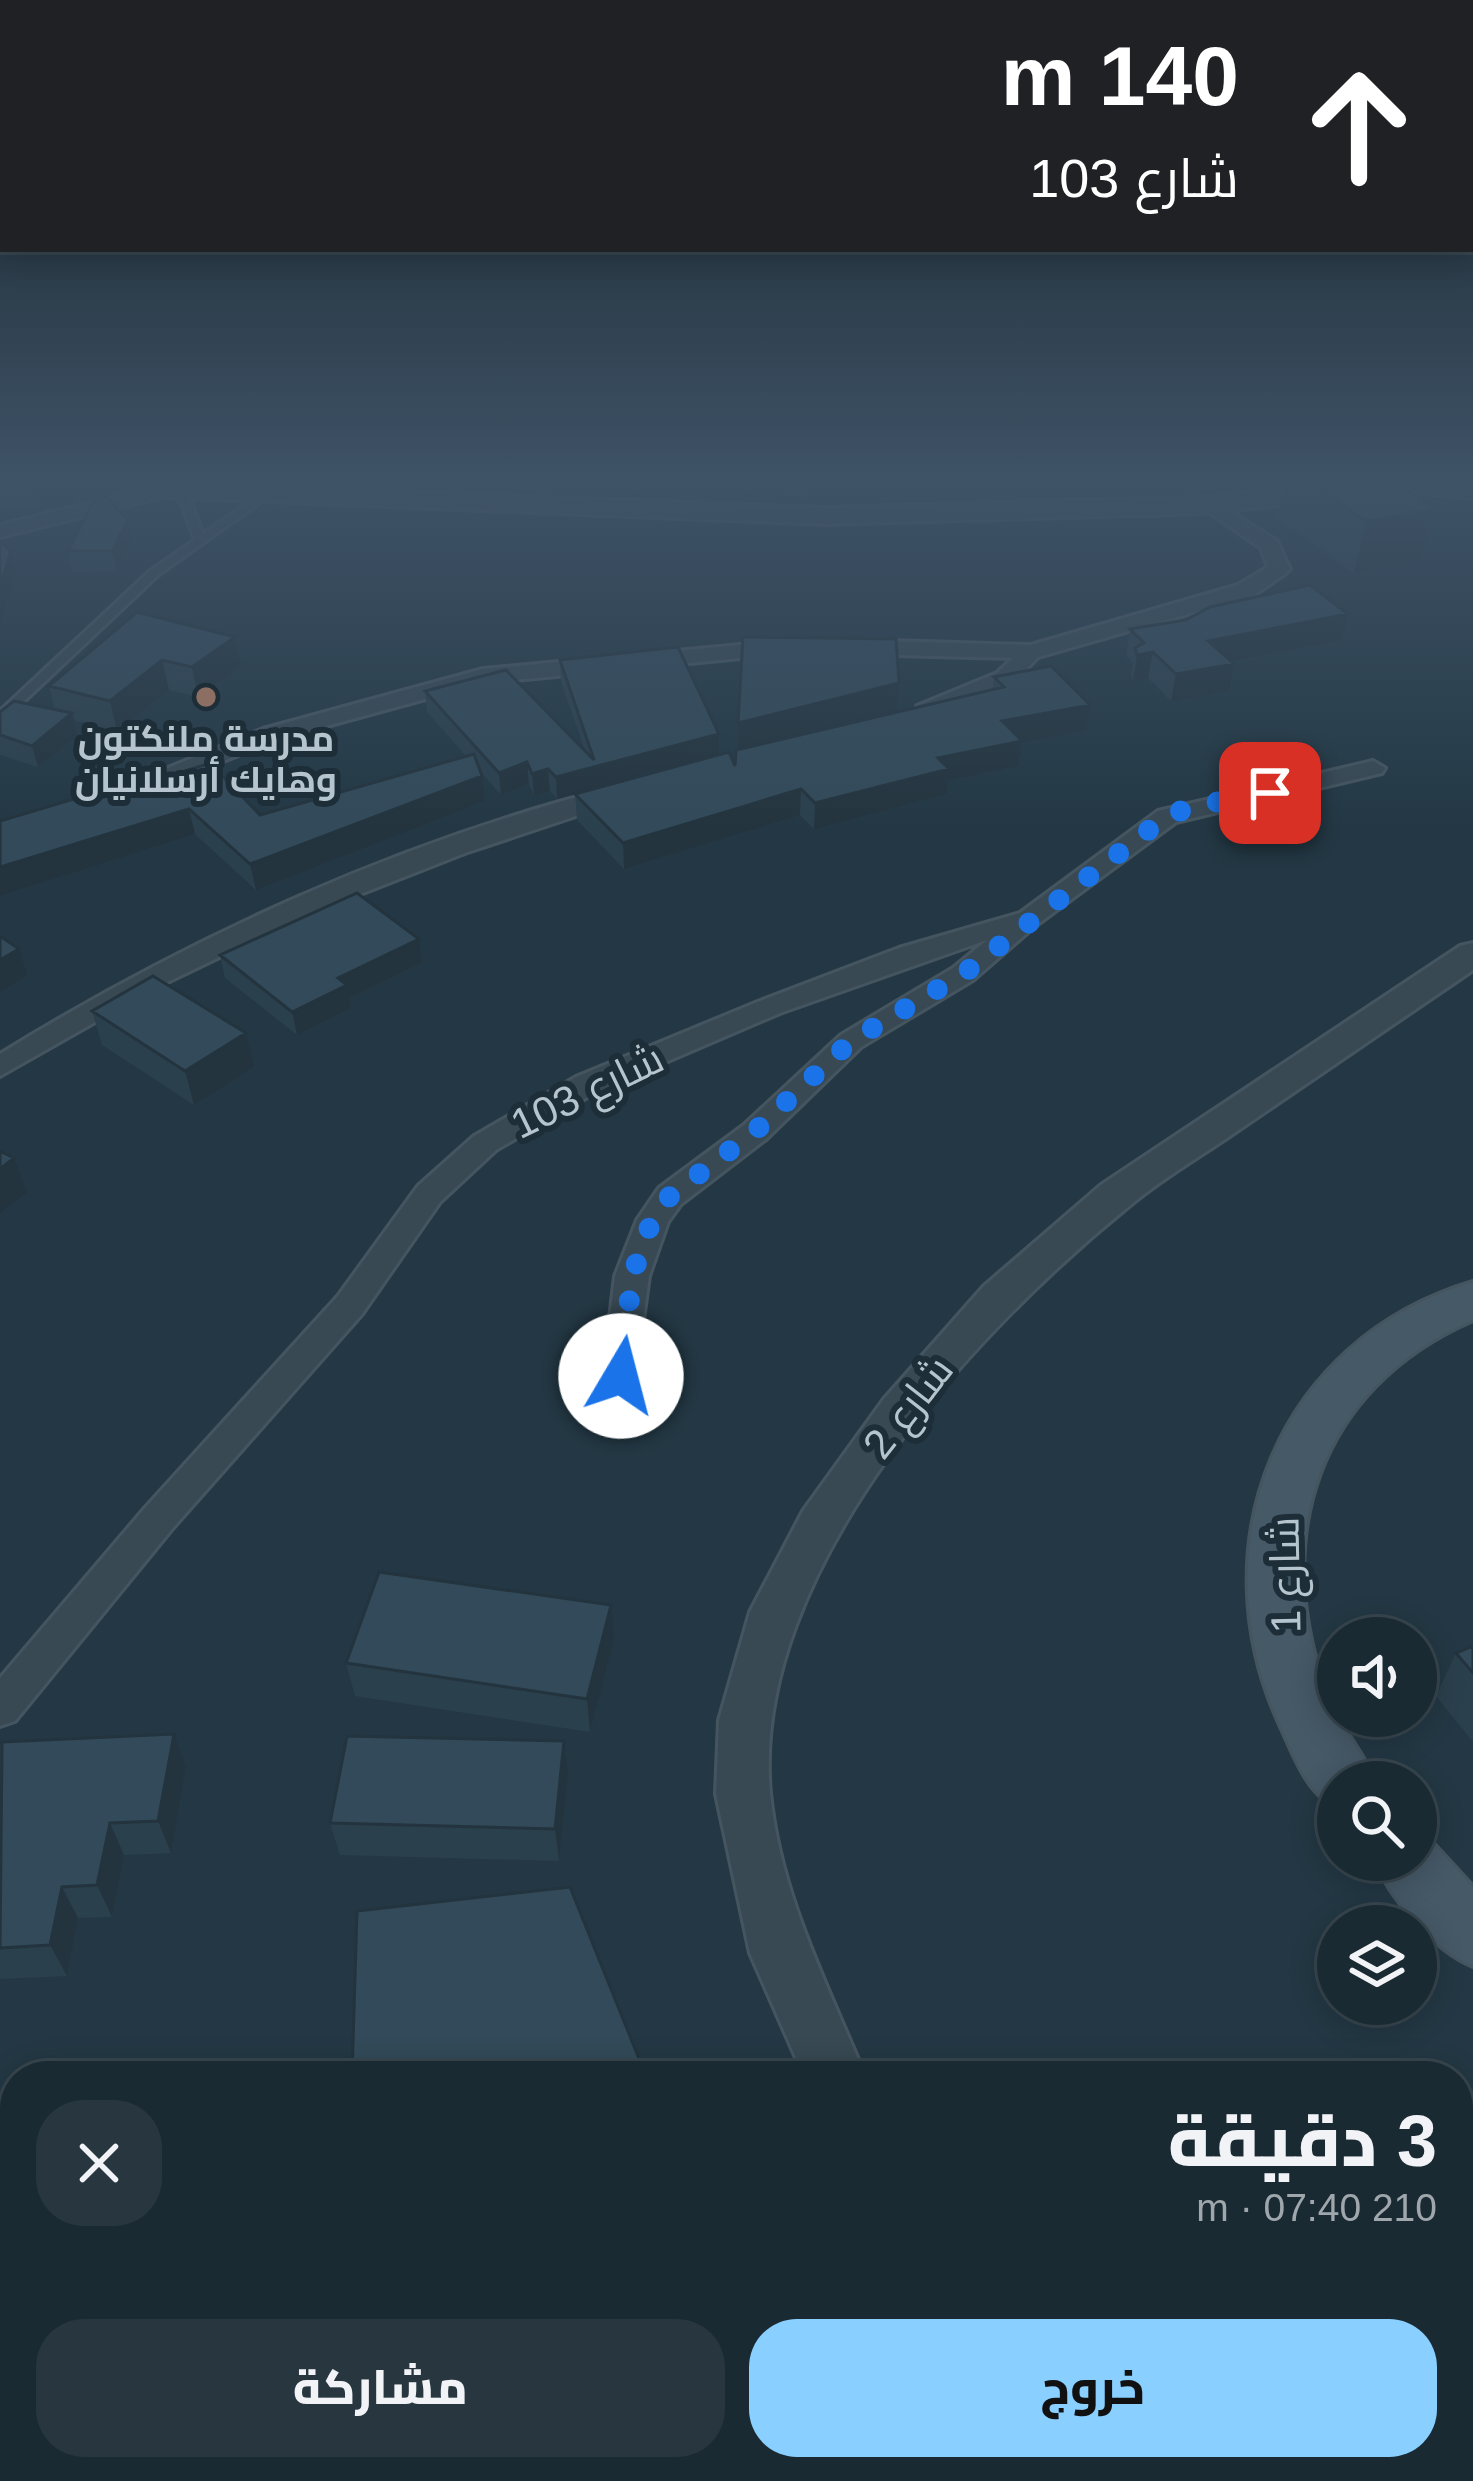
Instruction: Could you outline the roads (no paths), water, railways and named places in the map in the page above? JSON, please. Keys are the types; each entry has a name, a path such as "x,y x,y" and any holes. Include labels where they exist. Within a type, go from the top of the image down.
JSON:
{"main road":[{"name":"شارع 1","path":"1333,1761 1292,1689 1279,1609 1276,1528 1292,1462 1341,1381 1371,1353 1434,1314 1473,1300"},
{"path":"1425,1881 1473,1934"}],"street":[{"path":"92,803 271,734 483,676 714,651 962,646 1032,652 1223,597"},
{"path":"893,724 1005,678 1032,652"},
{"name":"شارع 103","path":"0,1708 144,1535 350,1304 430,1194 485,1143 587,1084 770,1007 909,954 1030,919 1167,816 1373,768"},
{"path":"0,1067 92,1008 272,922 506,828 648,786"},
{"path":"621,1376 632,1276 652,1220 670,1196 754,1132 851,1041 963,974 1030,919"},
{"name":"شارع 2","path":"828,2061 779,1953 743,1794 746,1720 776,1612 820,1525 899,1412 999,1297 1048,1253 1132,1183 1473,954"}],"lane":[{"path":"0,717 129,597"}],"place":[{"name":"مدرسة ملنكتون وهايك أرسلانيان","path":"206,697"}]}
